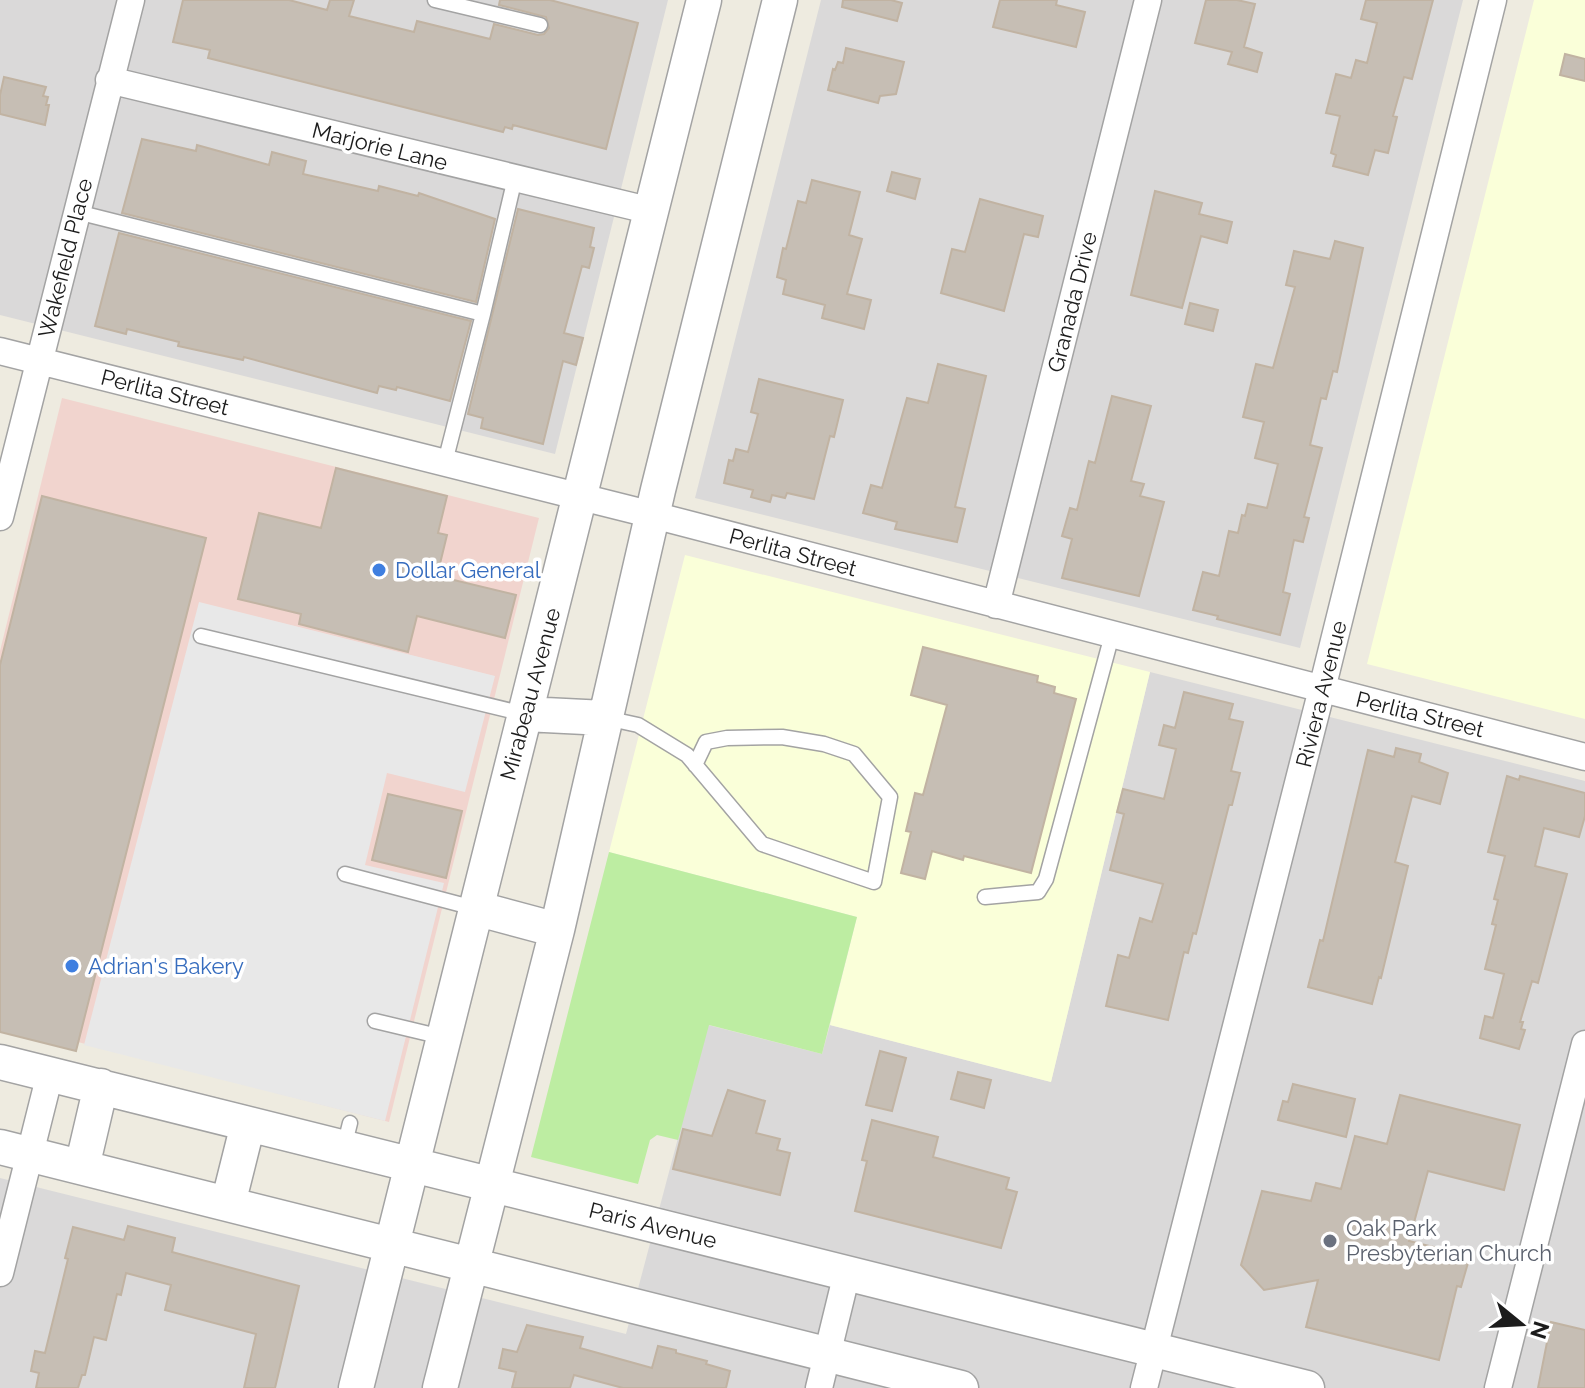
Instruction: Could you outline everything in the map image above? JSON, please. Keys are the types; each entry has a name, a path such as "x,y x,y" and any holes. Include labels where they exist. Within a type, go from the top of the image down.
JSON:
{"street":[{"name":"Wakefield Place","path":"0,517 131,0"},
{"name":"Mirabeau Avenue","path":"356,1388 704,0"},
{"path":"440,1388 557,930 653,515 780,0"},
{"name":"Granada Drive","path":"996,605 1148,0"},
{"name":"Riviera Avenue","path":"1144,1388 1493,0"},
{"name":"Marjorie Lane","path":"109,80 652,211"},
{"name":"Perlita Street","path":"0,351 653,515 1585,757"},
{"path":"525,714 605,718"},
{"path":"475,908 557,930"},
{"path":"1498,1388 1585,1044"},
{"name":"Paris Avenue","path":"0,1062 248,1124 347,1135 411,1164 1307,1388"},
{"path":"0,1273 15,1151 50,1074"},
{"path":"82,1167 101,1086"},
{"path":"228,1204 248,1124"},
{"path":"15,1151 961,1388"},
{"path":"819,1388 847,1273"}],"lane":[{"path":"435,0 540,25"},
{"path":"445,462 515,178"},
{"path":"77,212 483,314"},
{"path":"985,897 1038,892 1046,879 1112,635"},
{"path":"201,636 525,714"},
{"path":"605,718 638,725 687,755 695,765 762,844 874,882 890,797 854,754 824,744 782,737 727,738 706,742 695,765"},
{"path":"345,874 475,908"},
{"path":"375,1021 442,1037"}],"shaded area":[{"path":"0,0 668,0 555,454 0,315"},
{"path":"821,0 1463,0 1300,648 695,498"},
{"path":"1534,0 1585,0 1585,719 1367,664"},
{"path":"62,398 539,518 389,1122 0,1022 0,651"},
{"path":"685,555 1150,672 1051,1082 830,1025 857,917 609,852"},
{"path":"199,602 495,676 465,792 387,773 365,865 444,883 385,1121 84,1045"},
{"path":"1150,672 1585,781 1585,1388 0,1388 0,1178 626,1334 708,1025 822,1054 830,1025 1051,1082"}],"green space":[{"path":"609,852 857,917 822,1054 709,1025 678,1140 657,1135 650,1140 638,1184 531,1157"}],"building":[{"path":"183,0 289,0 327,10 330,0 354,0 349,16 414,32 417,21 490,39 494,24 538,35 549,28 546,17 499,5 500,0 550,0 638,23 606,149 513,125 512,129 505,127 503,132 208,58 210,50 173,42"},
{"path":"843,0 891,0 902,3 897,21 842,7"},
{"path":"1000,0 1057,0 1056,5 1085,12 1076,47 993,27"},
{"path":"1206,0 1237,0 1255,4 1244,47 1262,53 1257,72 1228,64 1232,52 1195,43"},
{"path":"1366,0 1433,0 1412,79 1404,77 1393,116 1397,117 1388,153 1375,150 1368,175 1333,166 1336,155 1331,153 1340,116 1326,113 1336,74 1351,78 1356,60 1367,63 1377,23 1361,19"},
{"path":"846,48 904,62 896,94 880,96 878,103 828,90 833,69 838,62 843,63"},
{"path":"1565,54 1585,59 1585,81 1560,75"},
{"path":"4,77 46,87 43,96 48,97 46,105 49,105 45,125 0,114"},
{"path":"142,139 196,151 197,145 269,165 272,152 306,161 303,174 378,191 379,186 418,196 419,193 495,219 476,302 122,213"},
{"path":"892,172 920,179 915,199 887,191"},
{"path":"812,180 860,192 849,235 862,239 847,294 871,300 864,329 822,318 825,305 783,294 786,280 777,277 798,201 806,203"},
{"path":"1155,191 1202,203 1199,214 1232,222 1227,243 1201,236 1182,308 1131,295"},
{"path":"980,199 1043,216 1038,237 1024,234 1004,311 941,293 952,249 965,252"},
{"path":"518,209 594,228 590,247 594,248 589,268 582,266 564,333 583,338 576,365 563,361 543,444 481,428 483,418 468,414"},
{"path":"119,233 471,321 450,401 397,387 396,390 379,386 377,393 244,357 243,360 178,346 179,342 127,329 126,334 95,326"},
{"path":"1335,241 1363,248 1337,372 1333,371 1326,399 1321,398 1310,445 1322,448 1304,517 1309,518 1303,542 1294,540 1283,592 1290,594 1280,635 1193,610 1203,572 1219,576 1229,531 1238,533 1248,504 1267,508 1278,464 1255,458 1264,422 1243,417 1256,364 1273,368 1295,287 1286,285 1294,251 1330,259"},
{"path":"1190,303 1218,310 1213,331 1185,324"},
{"path":"938,364 986,376 955,507 965,509 957,542 895,529 897,522 863,513 871,485 882,488 907,398 928,403"},
{"path":"759,379 843,400 814,499 787,493 785,498 772,495 770,502 751,497 753,490 724,483 729,460 733,461 736,449 748,452 758,414 751,412"},
{"path":"1112,396 1151,406 1131,481 1144,484 1140,496 1164,502 1139,596 1062,578 1072,539 1062,536 1070,508 1077,510 1089,461 1095,463"},
{"path":"336,468 447,496 438,533 447,535 437,576 516,595 505,638 417,616 408,652 299,624 301,614 238,599 259,513 321,528"},
{"path":"42,496 206,538 76,1051 0,1032 0,665"},
{"path":"923,647 1038,676 1037,682 1055,687 1054,693 1076,699 1031,873 932,851 925,879 901,873 911,832 906,831 915,793 923,795 947,705 911,695"},
{"path":"1184,692 1233,704 1229,719 1243,722 1231,771 1240,773 1232,805 1229,805 1196,934 1193,933 1188,953 1184,952 1168,1020 1106,1006 1118,955 1129,958 1140,918 1152,922 1163,884 1110,870 1124,814 1117,812 1123,789 1164,799 1176,749 1159,745 1164,725 1175,728"},
{"path":"1396,748 1421,754 1419,762 1448,773 1440,804 1412,796 1395,862 1408,866 1372,1004 1308,987 1320,940 1323,941 1368,750 1394,757"},
{"path":"1507,776 1519,780 1520,776 1585,793 1585,816 1579,837 1544,828 1535,866 1567,874 1538,983 1532,981 1520,1022 1523,1022 1521,1029 1525,1030 1519,1049 1480,1038 1485,1016 1493,1018 1504,974 1485,969 1496,925 1492,924 1498,900 1494,899 1505,856 1488,852"},
{"path":"388,794 462,811 446,878 372,860"},
{"path":"880,1051 906,1058 892,1111 866,1105"},
{"path":"958,1072 991,1080 984,1108 951,1099"},
{"path":"1293,1084 1355,1099 1346,1137 1278,1120 1283,1101 1288,1102"},
{"path":"728,1090 765,1101 756,1133 780,1139 777,1150 790,1153 780,1195 673,1169 683,1129 712,1136"},
{"path":"1400,1095 1520,1125 1504,1190 1428,1171 1409,1241 1470,1256 1461,1287 1457,1286 1439,1360 1306,1327 1318,1280 1264,1290 1241,1265 1262,1191 1311,1201 1316,1183 1341,1189 1355,1136 1387,1144"},
{"path":"872,1120 938,1137 933,1157 1009,1178 1006,1189 1017,1192 1001,1248 855,1211 867,1161 862,1160"},
{"path":"128,1226 175,1238 172,1252 299,1286 275,1388 244,1388 256,1334 165,1310 171,1285 126,1273 121,1295 117,1294 106,1340 94,1337 85,1375 82,1375 78,1388 36,1388 39,1373 31,1371 35,1351 45,1353 73,1227 124,1240"},
{"path":"1551,1322 1585,1330 1585,1388 1538,1388"},
{"path":"527,1325 583,1337 580,1348 652,1368 658,1346 676,1350 676,1353 730,1371 726,1388 623,1388 574,1375 570,1388 512,1388 516,1372 499,1368 503,1349 517,1352"}],"place":[{"name":"Dollar General","path":"379,570"},
{"name":"Adrian's Bakery","path":"72,966"},
{"name":"Oak Park Presbyterian Church","path":"1330,1241"}]}
